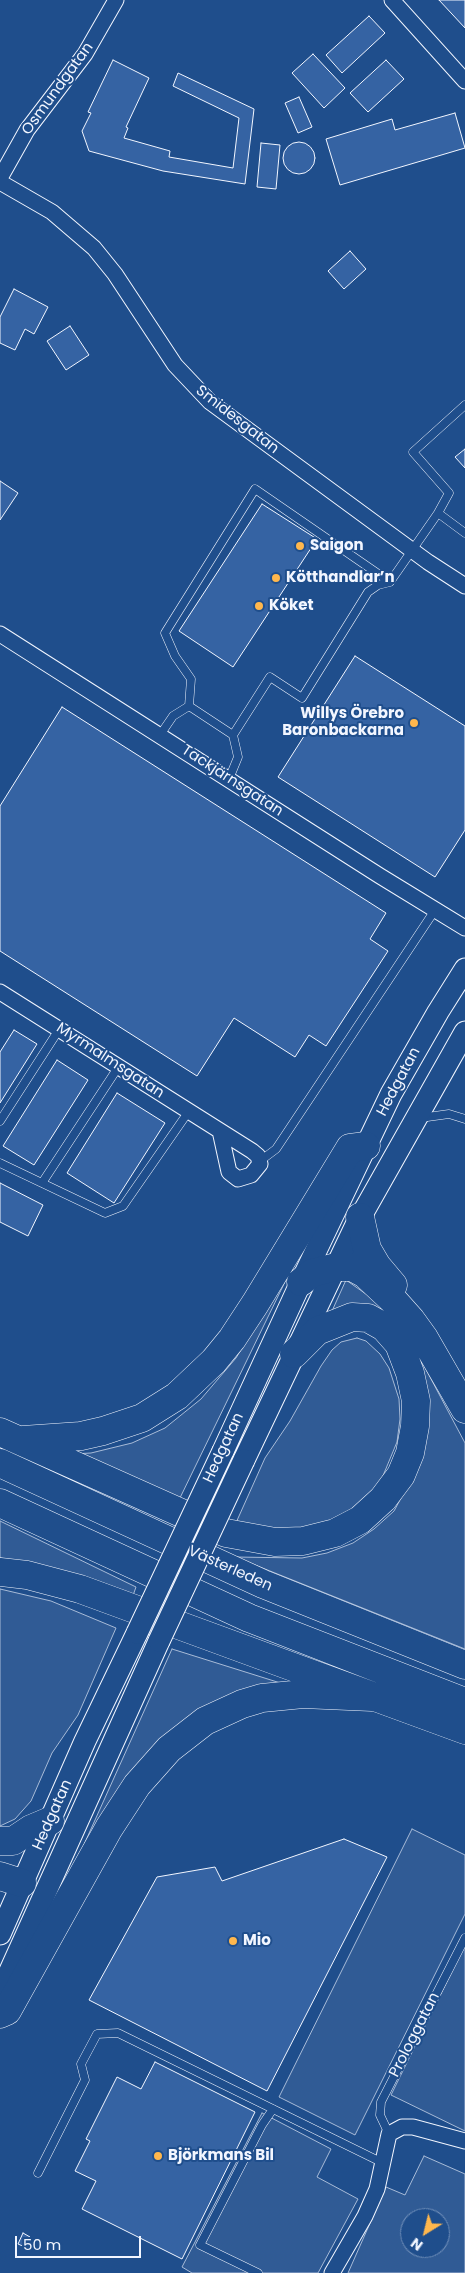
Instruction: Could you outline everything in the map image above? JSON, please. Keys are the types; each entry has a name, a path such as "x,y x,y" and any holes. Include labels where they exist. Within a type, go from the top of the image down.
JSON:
{"highway":[{"path":"9,1436 81,1436 109,1430 142,1418 177,1396 214,1361 232,1338 255,1304 350,1149 366,1146"},
{"path":"358,1221 367,1249 378,1268 398,1291 395,1302"},
{"path":"301,1282 312,1272 336,1267 352,1267 357,1270 395,1302 424,1338 465,1409"},
{"path":"9,1436 226,1533 274,1542 303,1541 335,1532 360,1520 383,1499 401,1475 410,1453 415,1426 416,1401 410,1373 399,1344 384,1327 368,1318 352,1317 317,1331 294,1354"},
{"name":"Västerleden","path":"0,1463 263,1584 465,1665"},
{"path":"0,1503 249,1618 465,1702"},
{"path":"0,1572 27,1575 80,1589 465,1730"},
{"path":"0,2014 7,2011 109,1828 137,1785 169,1748 205,1721 242,1704 262,1698 303,1694 372,1696"},
{"path":"0,1842 13,1841 31,1828 50,1822"}],"main road":[{"name":"Hedgatan","path":"0,1934 89,1733 366,1146 404,1071 465,969"},
{"name":"Hedgatan","path":"0,1993 22,1884 159,1641 358,1221 465,1032"}],"street":[{"name":"Osmundgatan","path":"0,178 27,130 85,54 116,0"},
{"path":"392,0 465,81"},
{"name":"Smidesgatan","path":"0,182 52,212 94,248 115,274 175,365 210,402 413,551 465,586"},
{"name":"Tackjärnsgatan","path":"0,634 465,928"},
{"name":"Myrmalmsgatan","path":"0,992 60,1028 252,1151 258,1156 260,1161"},
{"path":"220,1131 229,1172 238,1179 251,1175 260,1164 260,1161"},
{"path":"332,2273 365,2216 377,2189 389,2134 402,2127 413,2127 465,2141"}],"lane":[{"path":"233,735 270,677 302,698 368,592 378,585 390,582 413,551 449,493 413,452 465,405"},
{"path":"189,706 191,679 175,656 165,633 255,489 390,582"},
{"path":"438,513 465,533"},
{"path":"160,735 173,716 189,706"},
{"path":"189,706 233,735 238,757 229,779"},
{"path":"260,1161 276,1149 435,910"},
{"path":"0,1120 60,1028"},
{"path":"42,1183 119,1066"},
{"path":"0,1163 105,1213 123,1206 189,1111"},
{"path":"416,1118 449,1114 465,1119"},
{"name":"Prologgatan","path":"389,2134 380,2114 381,2102 465,1938"},
{"path":"38,2173 85,2080 81,2064 97,2034 118,2033 383,2163"},
{"path":"258,2273 200,2245 262,2125 273,2109"}],"shaded area":[{"path":"301,1249 178,1502 72,1454 91,1453 132,1443 165,1428 201,1399 236,1358"},
{"path":"346,1280 383,1306 413,1345 465,1443 465,1649 235,1557 302,1558 327,1553 353,1543 374,1529 394,1511 413,1476 413,1352 332,1311"},
{"path":"357,1338 366,1341 380,1354 389,1368 399,1399 400,1419 397,1442 380,1483 369,1497 343,1517 285,1532 235,1525 265,1458 290,1421 321,1366 332,1350 341,1342"},
{"path":"0,1521 136,1587 131,1601 27,1562 0,1558"},
{"path":"0,1589 51,1601 116,1628 78,1715 52,1753 31,1801 15,1819 0,1826"},
{"path":"172,1649 290,1686 210,1710 50,1920"},
{"path":"412,1829 465,1855 465,1914 355,2135 279,2097"},
{"path":"465,1945 465,2131 391,2095"},
{"path":"262,2113 331,2149 317,2177 358,2199 318,2273 192,2273 182,2267"},
{"path":"424,2156 465,2174 465,2273 348,2273 386,2187 405,2195"}],"building":[{"path":"439,0 465,0 465,28"},
{"path":"369,16 385,33 342,73 326,55"},
{"path":"313,54 345,88 324,108 292,73"},
{"path":"113,60 149,78 126,127 128,128 124,138 170,151 169,157 233,168 239,118 173,86 178,73 254,109 245,184 163,171 89,151 82,131 91,113 88,112"},
{"path":"386,60 404,79 368,112 350,93"},
{"path":"299,97 312,127 298,133 285,103"},
{"path":"455,113 465,148 340,185 326,139 392,119 395,130"},
{"path":"299,142 305,143 310,147 314,152 314,164 310,169 305,173 299,174 293,173 288,169 284,164 283,158 284,152 288,147 293,143"},
{"path":"261,143 280,145 276,189 257,187"},
{"path":"350,251 366,269 344,289 328,271"},
{"path":"14,289 48,307 34,334 25,329 15,350 0,343 0,317"},
{"path":"70,326 89,355 66,370 47,341"},
{"path":"465,449 465,468 455,457"},
{"path":"0,481 18,493 0,520"},
{"path":"262,504 317,539 233,667 179,631"},
{"path":"355,656 465,726 465,830 435,877 278,777"},
{"path":"62,707 386,913 370,939 388,951 326,1046 309,1035 295,1057 234,1018 197,1076 0,951 0,806"},
{"path":"14,1030 37,1044 0,1103 0,1052"},
{"path":"57,1060 88,1080 34,1165 3,1146"},
{"path":"117,1093 165,1123 114,1203 67,1173"},
{"path":"0,1183 43,1205 28,1236 0,1222"},
{"name":"Mio","path":"344,1839 387,1857 267,2091 89,2000 157,1877 215,1867 222,1881"},
{"name":"Björkmans Bil","path":"155,2062 255,2112 182,2259 82,2209 96,2181 75,2171 90,2141 86,2139 117,2077 141,2089"},
{"path":"23,2233 30,2237 25,2247 18,2244"}],"place":[{"name":"Saigon","path":"300,546"},
{"name":"Kötthandlar’n","path":"276,578"},
{"name":"Köket","path":"259,606"},
{"name":"Willys Örebro Baronbackarna","path":"414,723"},
{"name":"Mio","path":"233,1941"},
{"name":"Björkmans Bil","path":"158,2156"}]}
